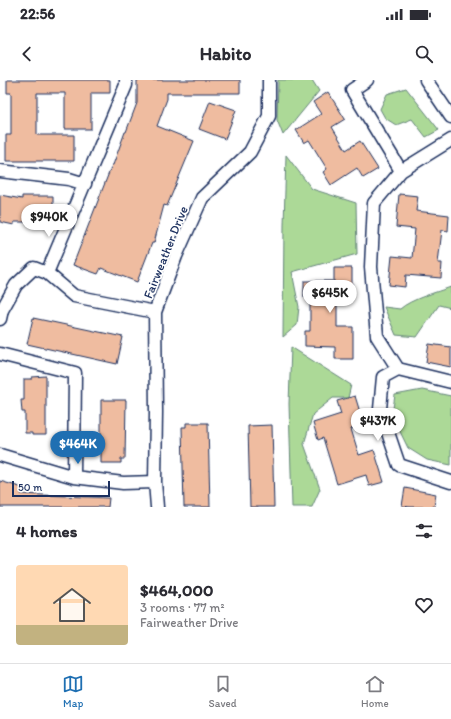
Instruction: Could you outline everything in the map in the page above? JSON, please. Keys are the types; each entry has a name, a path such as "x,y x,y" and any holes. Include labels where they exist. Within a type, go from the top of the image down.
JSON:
{"street":[{"path":"47,273 126,85 126,80"},
{"name":"Fairweather Drive","path":"157,507 155,482 155,312 176,256 202,198 250,152 269,116 269,80"},
{"path":"367,80 352,90 401,171"},
{"path":"426,80 451,117"},
{"path":"398,369 377,336 372,267 374,203 401,171 451,140"},
{"path":"0,171 69,179 85,184"},
{"path":"1,313 16,285 34,268 47,273 74,296 155,312"},
{"path":"0,354 75,373 74,477"},
{"path":"451,382 398,369 383,377 380,409 399,465 451,482"},
{"path":"0,455 74,477 123,483 155,482"}],"green space":[{"path":"278,80 312,80 319,91 283,135 277,120"},
{"path":"406,88 439,130 426,137 412,119 396,125 385,118 380,109 387,94"},
{"path":"286,155 312,189 356,203 357,254 292,272 299,307 297,325 283,337 284,225"},
{"path":"451,287 451,308 439,305 417,337 396,335 384,307 400,309 417,299"},
{"path":"291,347 351,385 348,398 333,398 313,414 304,444 320,489 312,507 292,507 289,404"},
{"path":"422,390 451,396 451,465 427,460 408,448 392,415 395,395"}],"building":[{"path":"7,80 110,80 110,93 91,93 91,129 65,129 65,93 37,93 37,135 74,135 74,161 6,161 6,135 11,135 11,93 7,93"},
{"path":"137,80 240,80 240,93 167,93 167,99 157,126 194,141 167,206 164,205 154,243 152,243 137,282 101,268 98,274 73,265 137,103"},
{"path":"328,92 345,119 332,127 346,150 360,141 378,169 363,178 357,168 331,185 323,172 327,169 309,140 304,143 296,130 321,114 313,102"},
{"path":"210,101 236,110 225,139 199,129"},
{"path":"399,194 418,196 416,211 449,215 448,231 442,230 438,263 442,263 441,278 406,275 405,287 389,285 392,256 412,258 415,229 396,227"},
{"path":"0,195 22,199 22,196 53,196 53,222 14,222 14,225 0,222"},
{"path":"334,268 352,268 352,300 337,300 337,327 353,327 353,359 335,359 335,347 305,346 305,331 310,331 310,297 304,297 304,281 334,281"},
{"path":"33,318 123,337 117,364 27,344"},
{"path":"429,344 451,347 451,367 426,362"},
{"path":"46,376 46,435 32,435 32,433 25,433 25,412 22,412 21,400 24,400 24,379"},
{"path":"355,396 364,425 351,429 359,455 374,450 384,482 369,486 366,475 337,484 323,438 318,440 313,423 341,414 337,401"},
{"path":"101,400 126,400 125,459 121,459 121,463 101,463"},
{"path":"186,423 208,423 210,507 184,507 182,427 186,427"},
{"path":"272,425 274,507 250,507 248,426"},
{"path":"0,481 23,488 21,494 109,498 108,507 0,507"},
{"path":"405,488 436,494 434,507 402,506"}]}
